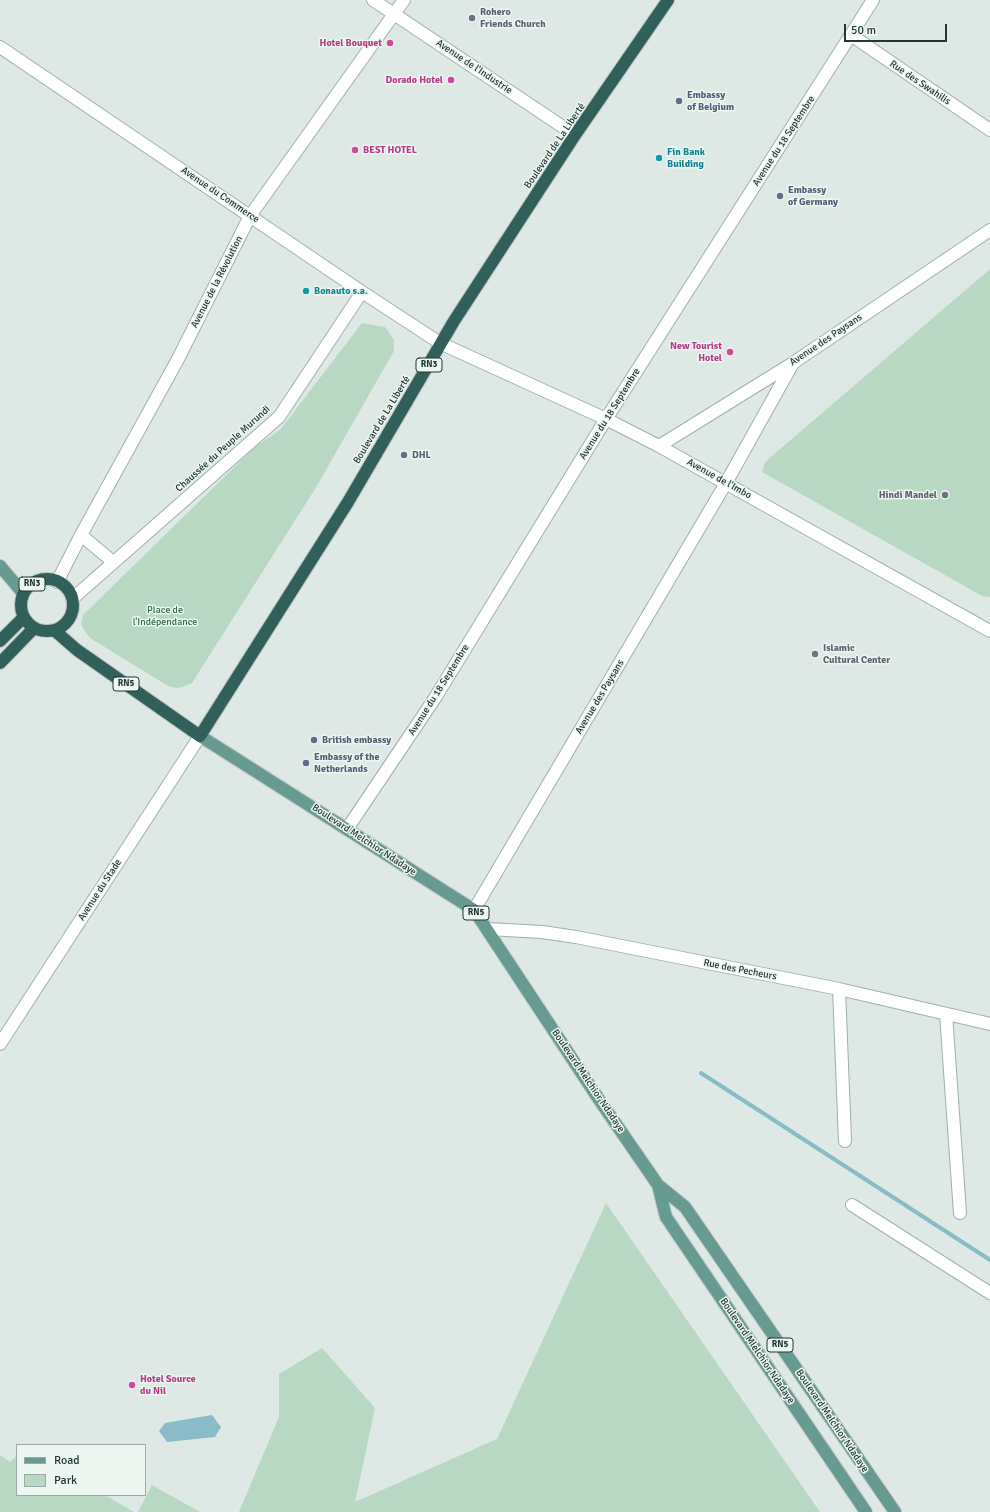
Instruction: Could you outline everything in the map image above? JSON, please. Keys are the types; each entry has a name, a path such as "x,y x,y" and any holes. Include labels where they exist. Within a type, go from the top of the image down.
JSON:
{"highway":[{"name":"Boulevard de La Liberté","path":"200,736 348,502 440,343 576,135 668,0"},
{"name":"RN3","path":"23,618 21,601 23,593 30,585 39,580 50,580 64,586 69,592 72,600"},
{"path":"0,641 23,618 34,628 44,632 61,627 67,622 71,615 73,607 72,600"},
{"path":"0,663 34,628"},
{"name":"RN5","path":"54,630 77,650 200,736"}],"main road":[{"path":"0,566 23,593"},
{"name":"Boulevard Melchior Ndadaye","path":"200,736 474,910 488,929 598,1098 658,1185 685,1207 895,1512"},
{"name":"Boulevard Mlelchior Ndadaye","path":"658,1185 666,1217 866,1512"}],"street":[{"name":"Avenue de l'Industrie","path":"373,0 576,135"},
{"name":"Avenue de la Révolution","path":"57,582 81,535 178,359 250,216 404,0"},
{"name":"Avenue du 18 Septembre","path":"347,829 435,698 606,419 873,0"},
{"name":"Rue des Swahilis","path":"851,35 990,130"},
{"name":"Avenue du Commerce","path":"0,47 362,292 440,343"},
{"name":"Avenue des Paysans","path":"659,446 792,363 990,230"},
{"name":"Chaussée du Peuple Murundi","path":"72,600 113,562 279,418 362,292"},
{"name":"Avenue de l'Imbo","path":"440,343 606,419 659,446 990,631"},
{"name":"Avenue des Paysans","path":"474,910 726,483 792,363"},
{"path":"81,535 113,562"},
{"name":"Avenue du Stade","path":"0,1044 200,736"},
{"name":"Rue des Pecheurs","path":"488,929 542,932 576,937 839,990 990,1024"},
{"path":"839,990 846,1141"},
{"path":"946,1014 960,1213"},
{"path":"852,1206 990,1293"}],"green space":[{"path":"990,269 990,597 982,596 762,472 765,462"},
{"name":"Place de l'Indépendance","path":"362,323 385,327 394,340 394,351 315,489 192,683 176,688 168,686 90,638 81,624 83,615 254,448 280,430"},
{"path":"606,1203 820,1512 239,1512 279,1417 279,1374 322,1348 375,1408 355,1502 497,1439"},
{"path":"0,1455 10,1462 16,1456 16,1496 107,1496 134,1512 0,1512"},
{"path":"152,1485 200,1512 138,1512"}],"water":[{"path":"212,1415 221,1427 215,1437 167,1442 159,1431 165,1423"}],"waterway":[{"path":"701,1073 990,1260"}],"place":[{"name":"Rohero Friends Church","path":"472,18"},
{"name":"Hotel Bouquet","path":"390,43"},
{"name":"Dorado Hotel","path":"451,80"},
{"name":"Embassy of Belgium","path":"679,101"},
{"name":"BEST HOTEL","path":"355,150"},
{"name":"Fin Bank Building","path":"659,158"},
{"name":"Embassy of Germany","path":"780,196"},
{"name":"Bonauto s.a.","path":"306,291"},
{"name":"New Tourist Hotel","path":"730,352"},
{"name":"DHL","path":"404,455"},
{"name":"Hindi Mandel","path":"945,495"},
{"name":"Islamic Cultural Center","path":"815,654"},
{"name":"British embassy","path":"314,740"},
{"name":"Embassy of the Netherlands","path":"306,763"},
{"name":"Hotel Source du Nil","path":"132,1385"}]}
